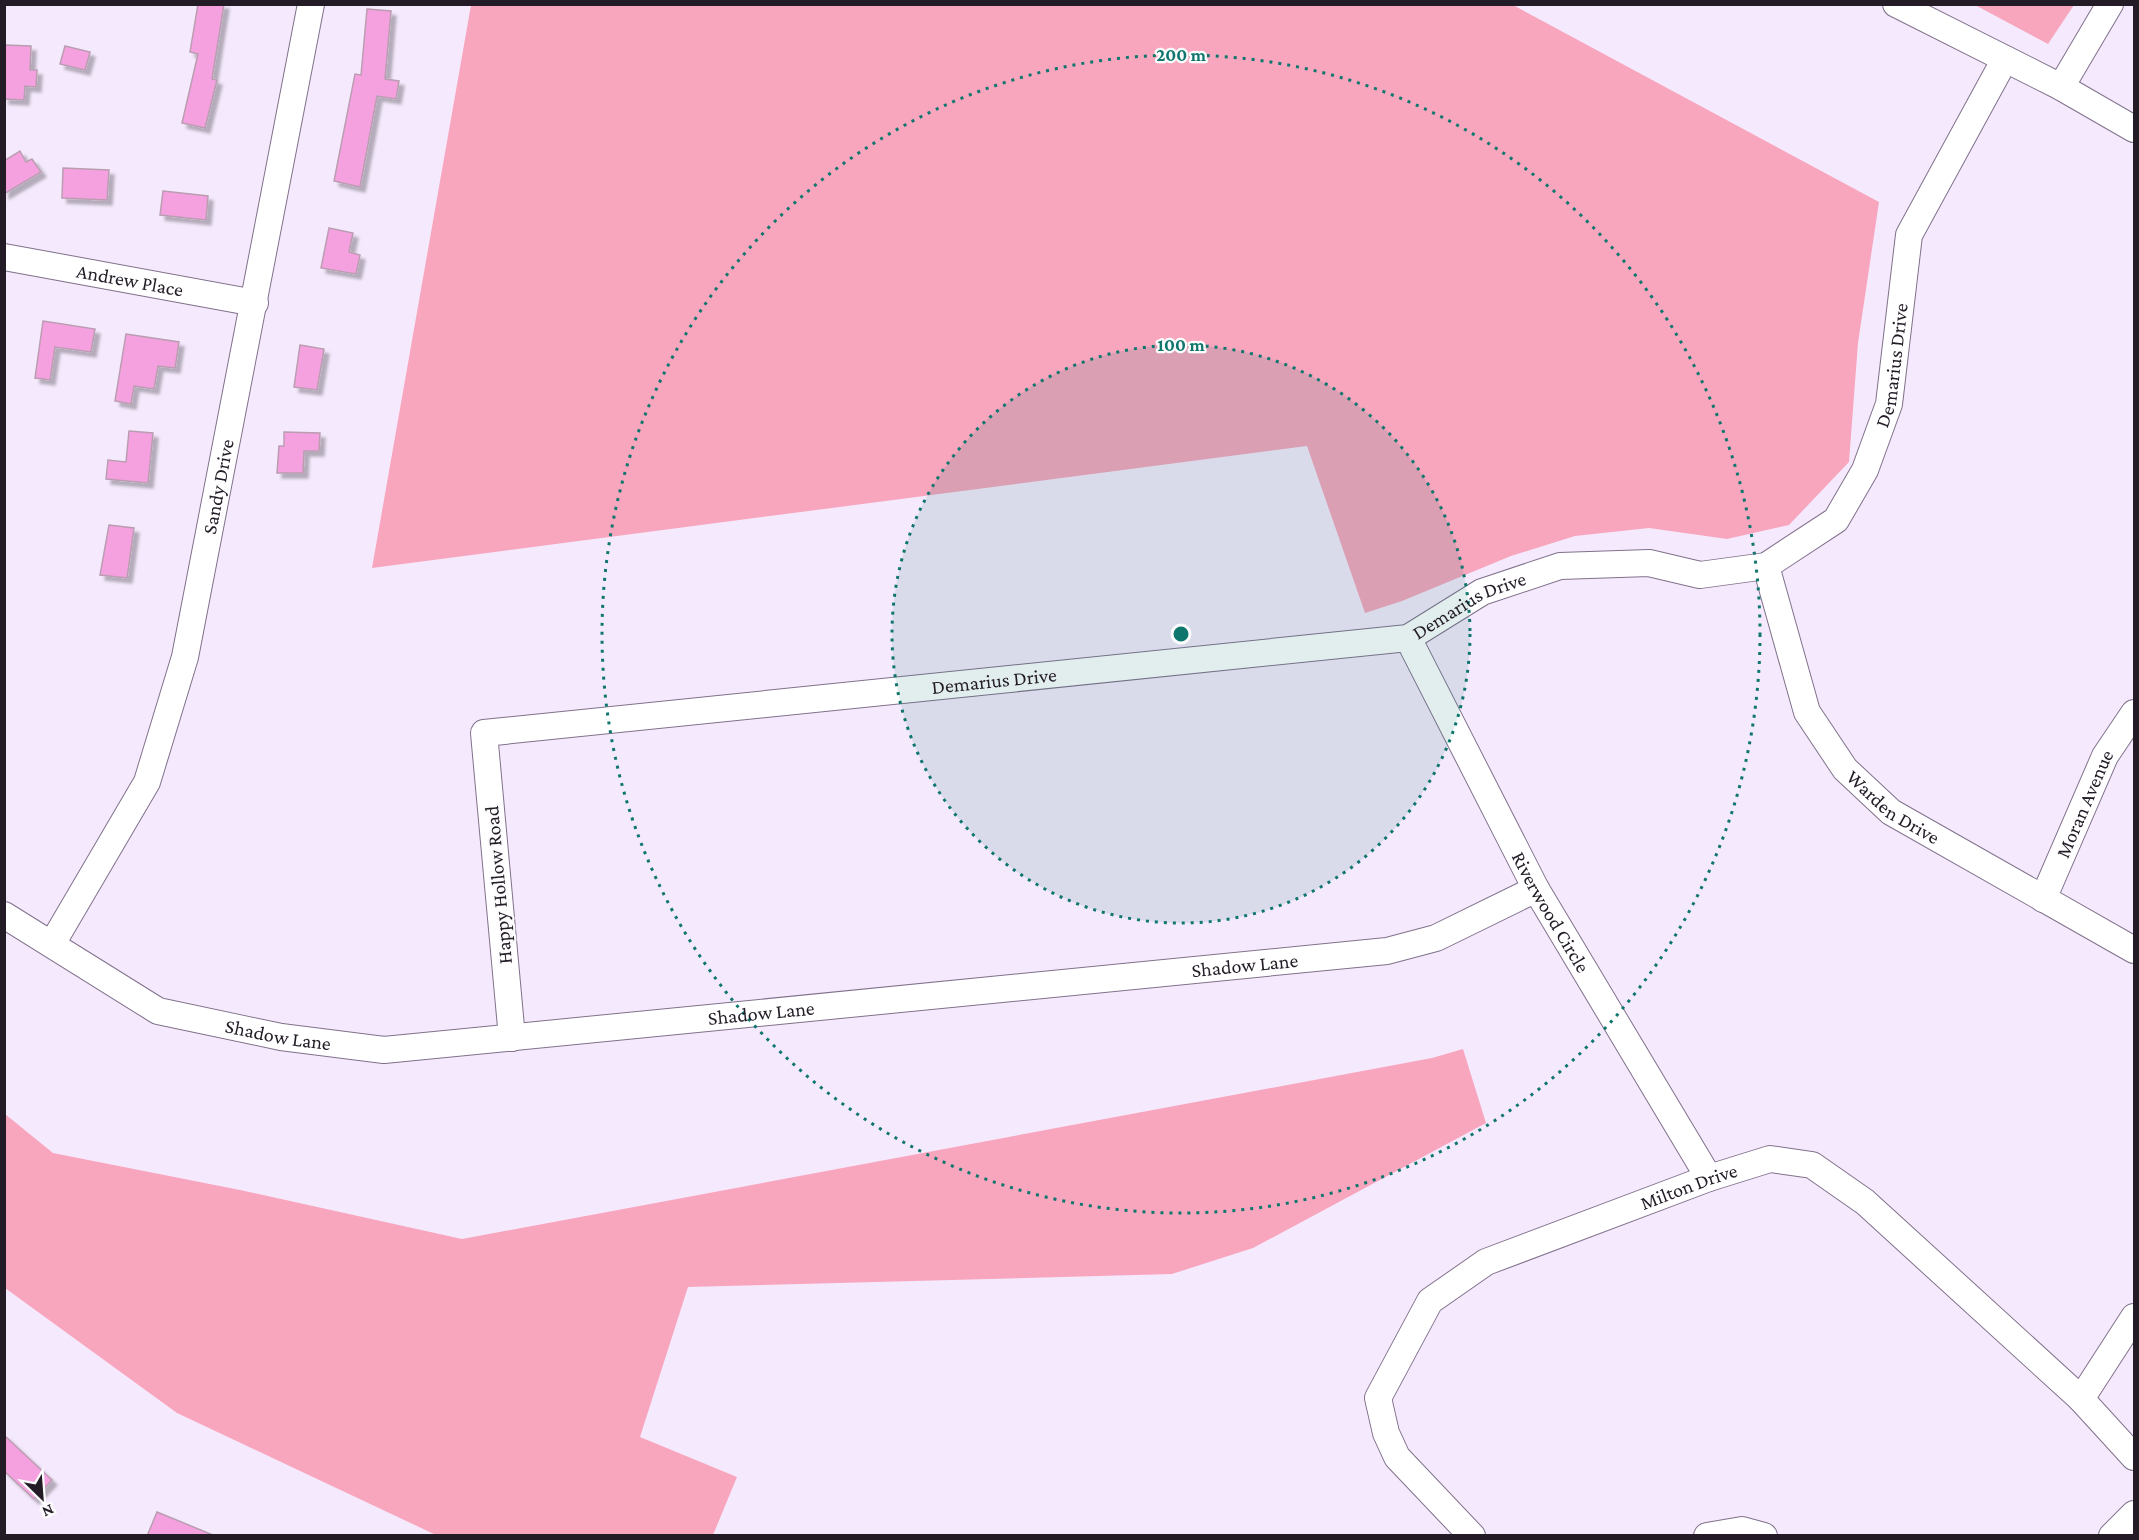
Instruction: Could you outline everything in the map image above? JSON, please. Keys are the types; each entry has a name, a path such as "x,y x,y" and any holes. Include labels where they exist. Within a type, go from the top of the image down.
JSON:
{"street":[{"name":"Sandy Drive","path":"52,944 147,782 185,657 312,4"},
{"path":"1896,4 2061,87 2134,129"},
{"path":"2061,87 2110,4"},
{"name":"Demarius Drive","path":"484,733 1408,638 1482,592 1560,566 1649,563 1700,575 1766,566 1836,520 1865,470 1889,404 1909,235 2005,59"},
{"name":"Andrew Place","path":"4,257 255,303"},
{"name":"Warden Drive","path":"1766,566 1807,712 1845,770 1891,812 2134,950"},
{"name":"Riverwood Circle","path":"1408,638 1536,890 1710,1178"},
{"name":"Moran Avenue","path":"2043,899 2105,756 2134,713"},
{"name":"Happy Hollow Road","path":"484,733 512,1038"},
{"name":"Shadow Lane","path":"4,915 158,1011 270,1035 384,1050 1387,951 1436,938 1536,890"},
{"name":"Milton Drive","path":"1472,1536 1397,1457 1386,1433 1378,1398 1430,1301 1486,1262 1710,1178 1770,1159 1812,1165 1865,1202 2081,1399 2134,1457"},
{"path":"2081,1399 2134,1317"},
{"path":"2112,1536 2134,1514"},
{"path":"1707,1536 1742,1530 1764,1536"}],"shaded area":[{"path":"471,5 1513,5 1879,202 1858,343 1849,462 1789,525 1727,539 1649,528 1575,536 1511,556 1402,601 1365,613 1307,446 372,568"},
{"path":"1975,5 2074,5 2048,44"},
{"path":"1463,1049 1486,1123 1253,1248 1172,1274 688,1287 640,1437 737,1477 713,1535 436,1535 177,1413 5,1288 5,1114 53,1153 240,1190 462,1239 1432,1058"}],"building":[{"path":"198,4 224,4 212,79 217,80 205,128 182,123 198,54 190,52"},
{"path":"367,9 391,11 385,79 399,81 396,99 377,96 360,187 334,181 355,74 361,75"},
{"path":"5,45 31,46 30,70 37,70 36,87 25,86 24,100 4,99"},
{"path":"65,46 90,52 85,70 60,64"},
{"path":"20,151 26,162 32,159 41,172 4,194 4,161"},
{"path":"63,168 109,170 107,200 62,198"},
{"path":"163,191 208,196 206,220 160,215"},
{"path":"329,228 353,233 349,252 360,255 356,274 321,268"},
{"path":"43,321 95,329 91,352 55,347 50,380 35,378"},
{"path":"126,334 179,342 175,368 158,366 154,389 134,386 131,404 115,401"},
{"path":"300,345 324,349 317,390 294,387"},
{"path":"129,431 153,433 148,483 106,479 108,460 126,462"},
{"path":"284,432 320,433 319,451 304,451 303,473 277,473 279,446 284,446"},
{"path":"109,525 134,528 127,578 100,575"},
{"path":"4,1435 52,1480 34,1499 4,1471"},
{"path":"157,1512 213,1535 213,1536 147,1536"}]}
